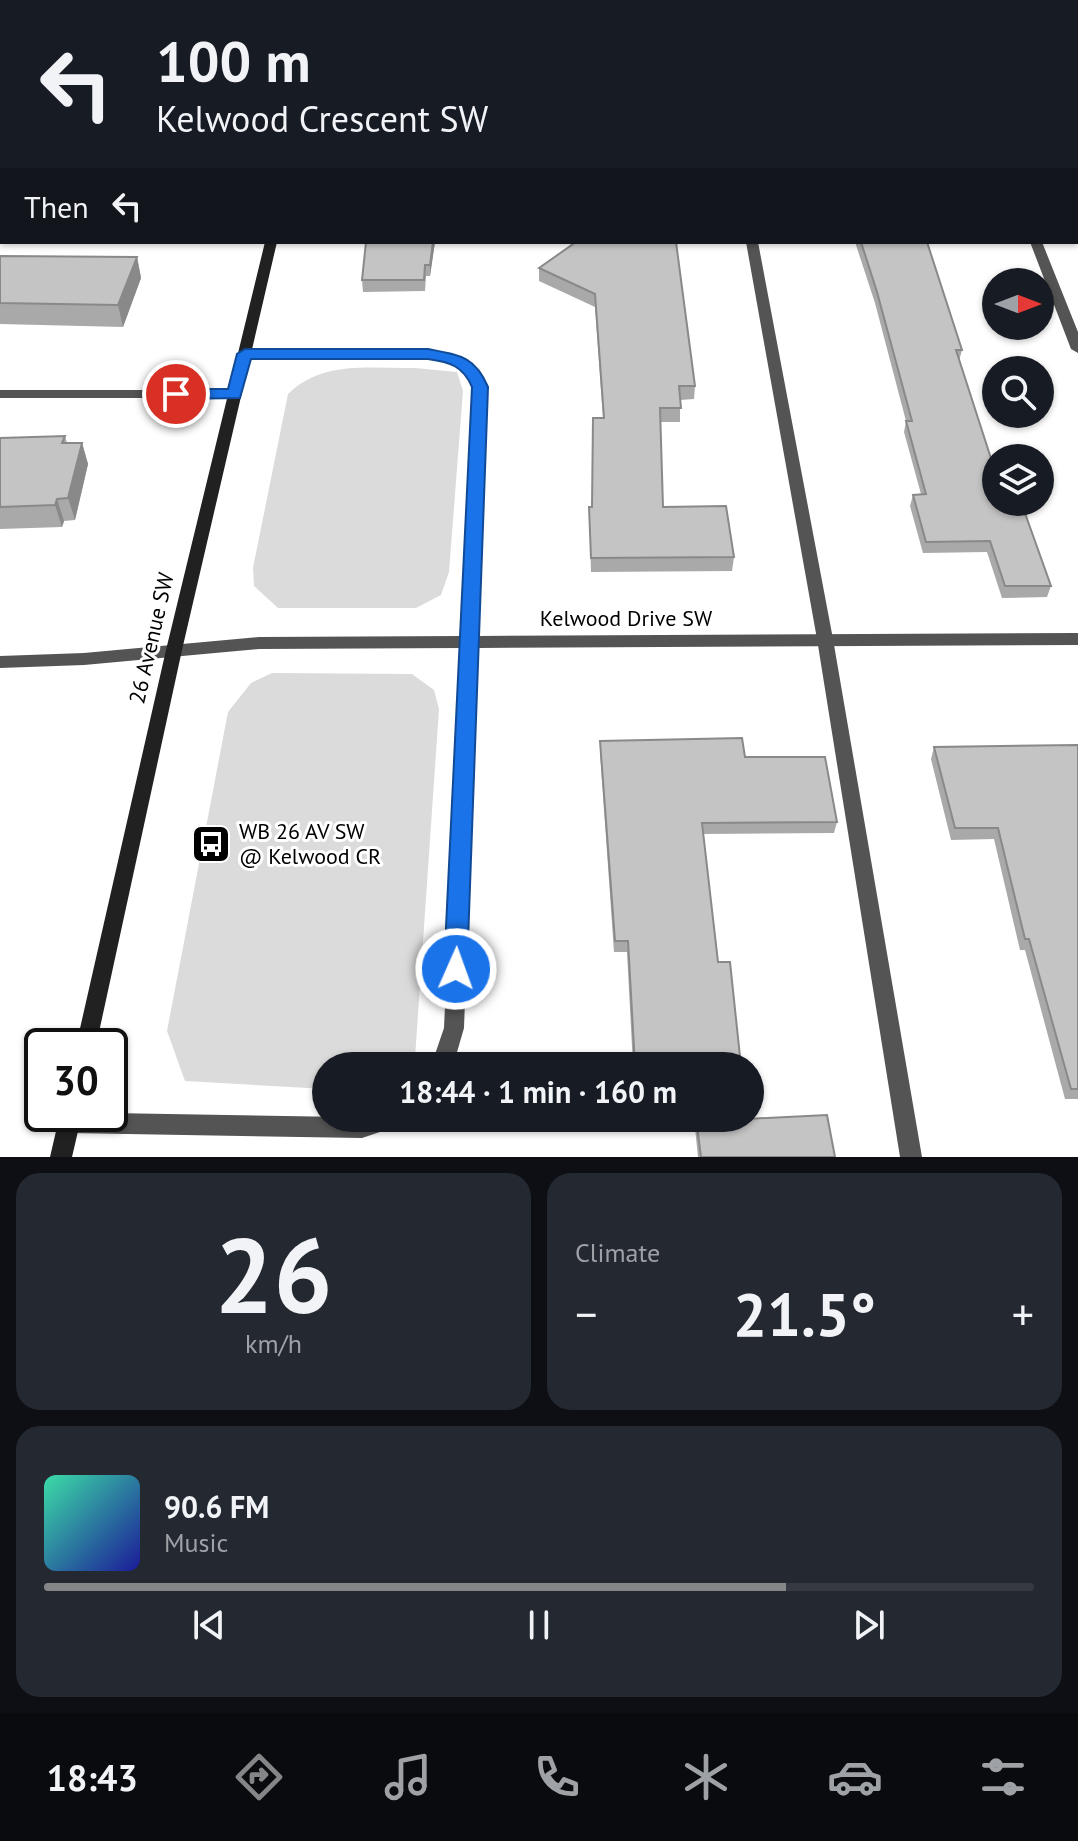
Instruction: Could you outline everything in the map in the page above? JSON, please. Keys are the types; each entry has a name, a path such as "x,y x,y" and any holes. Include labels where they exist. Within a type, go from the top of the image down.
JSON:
{"street":[{"name":"26 Avenue SW","path":"90,1028 174,650 271,244"},
{"path":"752,244 825,639 911,1157"},
{"path":"1037,244 1078,349"},
{"path":"245,354 428,354 453,358 473,369 480,387 454,1028 446,1052"},
{"path":"0,394 234,394"},
{"name":"Kelwood Drive SW","path":"0,662 259,643 1078,639"},
{"path":"128,1120 312,1126"},
{"path":"61,1157 67,1132"}],"shaded area":[{"path":"415,368 457,372 463,391 449,572 441,595 416,608 278,608 254,586 253,568 288,394 302,383 332,371"},
{"path":"272,673 412,674 434,690 439,709 415,1052 312,1052 312,1088 185,1081 167,1031 228,712 251,683"}],"building":[{"path":"366,244 433,244 430,265 425,265 424,280 362,280"},
{"path":"573,244 676,244 695,386 679,386 681,408 660,408 663,507 726,506 734,557 591,558 589,507 592,507 593,418 604,418 595,294 539,268"},
{"path":"862,244 928,244 962,350 956,350 986,444 982,444 982,516 1026,516 1051,586 1005,586 990,541 926,542 913,495 926,494 906,421 912,421"},
{"path":"0,256 137,257 118,305 0,303"},
{"path":"65,436 62,443 82,443 68,498 57,499 55,505 0,507 0,438"},
{"path":"742,738 745,757 825,757 837,822 702,823 718,962 730,962 740,1052 634,1052 628,941 615,941 600,741"},
{"path":"1078,745 1078,1089 1071,1089 1029,939 1025,939 998,828 955,828 934,747"},
{"path":"827,1115 835,1157 701,1157 698,1132 764,1132 764,1118"}],"place":[{"name":"WB 26 AV SW @ Kelwood CR","path":"211,844"}],"route":[{"path":"176,394 234,394 245,354 428,354 453,358 473,369 480,387 456,969"}]}
